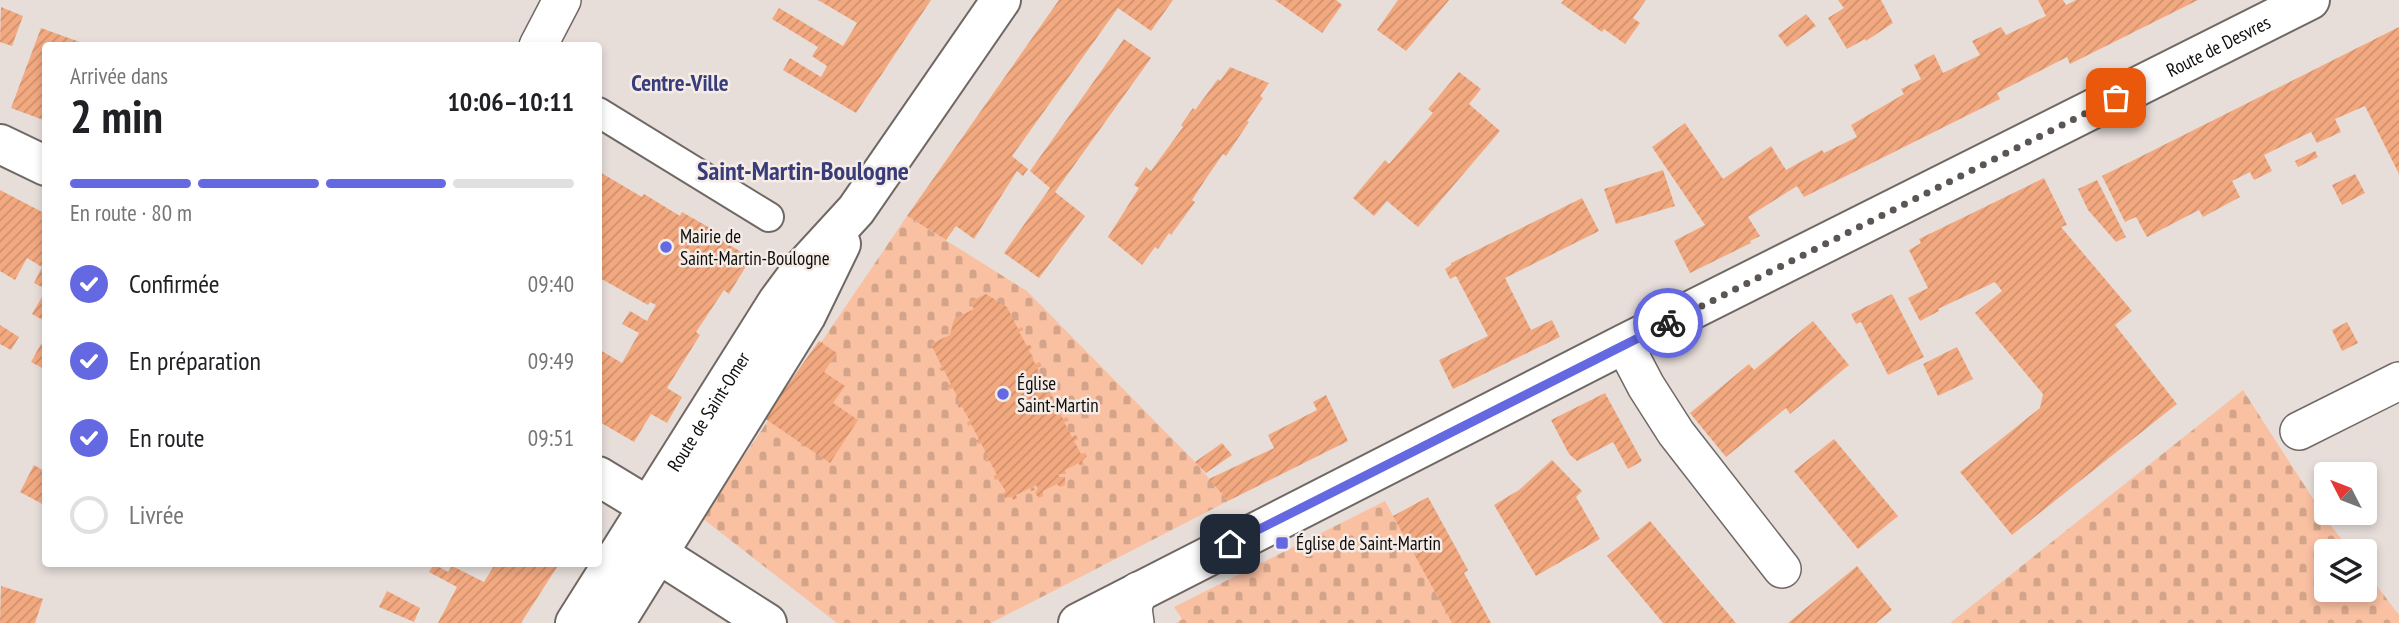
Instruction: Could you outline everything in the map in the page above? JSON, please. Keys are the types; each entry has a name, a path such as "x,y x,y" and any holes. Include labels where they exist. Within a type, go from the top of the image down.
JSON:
{"street":[{"path":"540,42 562,0"},
{"name":"Route de Saint-Omer","path":"615,623 653,530 778,301 801,270 856,210 1001,0"},
{"name":"Route de Desvres","path":"1078,623 1136,607 1624,344 2310,0"},
{"path":"602,114 769,217"},
{"path":"0,144 42,164"},
{"path":"1624,344 1646,386 1676,433 1782,569"},
{"path":"2299,430 2399,381"},
{"path":"602,480 653,530 766,623"},
{"name":"Route de Saint-Omer","path":"575,623 653,530"}],"green space":[{"path":"907,216 1027,291 1195,462 1228,501 991,623 837,623 702,518"},
{"path":"2243,390 2314,500 2314,525 2330,525 2341,539 2314,539 2314,602 2377,602 2377,586 2399,615 2399,623 1950,623"},
{"path":"1385,501 1452,623 1176,623 1182,619 1174,607"}],"building":[{"path":"818,0 931,0 856,113 783,70 790,58 821,77 827,66 812,56 818,47 772,19 779,8 843,46 857,23"},
{"path":"1059,0 1173,0 1151,31 1118,8 1012,156 1028,169 1023,176 1017,171 974,239 956,226 946,240 907,216"},
{"path":"1275,0 1336,0 1342,5 1322,33"},
{"path":"1398,0 1449,0 1406,51 1377,30"},
{"path":"1564,0 1646,0 1633,18 1640,23 1625,44 1604,29 1602,32 1561,3"},
{"path":"1838,0 1881,0 1893,23 1866,41 1865,39 1847,49 1828,18 1844,8"},
{"path":"2038,0 2063,0 2066,5 2076,0 2198,0 2070,64 2067,57 1997,93 2000,99 1804,197 1797,186 1748,217 1760,236 1690,273 1674,241 1705,225 1652,147 1685,123 1723,179 1771,146 1786,170 1822,150 1824,153 1857,137 1851,125 1904,94 1901,89 1921,79 1914,65 1934,54 1943,73 1980,55 1972,41 2001,27 2006,35 2046,16"},
{"path":"1,7 23,16 12,46 0,42"},
{"path":"1806,14 1816,26 1787,47 1778,35"},
{"path":"2399,27 2399,174 2365,106 2335,119 2341,132 2317,143 2311,132 2264,155 2272,171 2254,180 2250,172 2232,181 2240,197 2203,217 2199,210 2147,237 2136,217 2125,222 2102,176"},
{"path":"41,28 80,42 42,42 42,120 11,108"},
{"path":"1124,39 1151,58 1055,192 1085,216 1039,278 1004,253 1050,188 1030,171"},
{"path":"1230,67 1269,83 1260,96 1263,98 1226,156 1223,154 1207,177 1192,200 1195,202 1171,235 1169,233 1158,249 1155,247 1142,265 1108,237 1139,188 1134,185 1146,167 1151,171 1183,127 1181,125 1193,108 1195,110"},
{"path":"1459,72 1481,89 1469,104 1500,131 1418,227 1387,201 1374,216 1353,198 1385,160 1389,164 1433,113 1428,109"},
{"path":"2315,151 2318,157 2298,167 2295,161"},
{"path":"1663,170 1675,206 1616,224 1604,189"},
{"name":"Mairie de Saint-Martin-Boulogne","path":"602,173 680,216 682,212 717,232 715,236 751,258 729,294 724,290 696,332 700,335 667,388 682,397 667,423 651,414 634,442 602,423 602,351 622,363 639,333 622,324 630,311 647,321 656,305 650,302 648,305 602,279"},
{"path":"2355,174 2365,193 2342,205 2332,185"},
{"path":"2044,178 2067,225 2061,227 2132,311 2115,325 2177,404 2012,535 1960,472 2040,408 2043,394 1975,313 2002,291 1995,282 1938,309 1939,311 1920,321 1908,298 1928,288 1909,250 1921,243 1919,239"},
{"path":"2097,180 2126,237 2116,242 2088,210 2078,189"},
{"path":"0,190 42,212 42,267 27,258 15,280 0,271"},
{"path":"1582,198 1599,231 1505,278 1531,330 1552,320 1560,337 1453,389 1439,360 1488,336 1456,276 1450,279 1445,269 1451,263"},
{"path":"42,267 42,287 34,283"},
{"name":"Église Saint-Martin","path":"986,294 1007,307 1018,329 1022,327 1023,330 1019,332 1027,346 1032,348 1029,350 1035,364 1040,362 1041,366 1037,368 1044,382 1049,380 1051,384 1047,386 1054,400 1058,399 1056,404 1063,419 1067,417 1069,421 1064,422 1072,437 1076,435 1078,439 1074,441 1081,454 1085,453 1087,456 1082,461 1084,465 1080,466 1079,463 1065,470 1066,474 1058,474 1065,477 1065,485 1060,487 1057,484 1043,491 1043,496 1039,498 1035,493 1038,489 1036,485 1033,487 1035,490 1031,491 1030,488 1016,495 1017,498 1013,500 1012,497 1005,498 1003,493 1006,492 998,479 995,480 994,476 997,475 989,460 986,462 988,457 981,443 976,441 979,439 971,424 968,426 967,422 970,421 962,407 959,408 957,404 960,403 953,388 948,386 951,384 944,370 939,368 942,367 931,344 950,335 954,319 974,309 970,302"},
{"path":"1892,294 1924,357 1888,375 1861,322 1856,324 1851,314"},
{"path":"42,297 42,319 32,314"},
{"path":"1813,321 1849,365 1790,414 1786,408 1726,457 1690,413 1749,364 1754,370"},
{"path":"2347,322 2358,343 2342,351 2332,330"},
{"path":"0,325 19,337 11,350 0,344"},
{"path":"819,341 837,353 824,372 845,386 833,403 858,420 830,463 764,418"},
{"path":"41,344 42,368 31,362"},
{"path":"1957,347 1973,379 1938,396 1923,364"},
{"path":"1605,393 1642,461 1628,469 1613,442 1577,461 1569,454 1551,420"},
{"path":"1326,395 1348,441 1228,501 1209,479 1274,448 1268,435 1317,410 1313,402"},
{"path":"1834,439 1898,516 1858,549 1794,471"},
{"path":"1222,443 1232,455 1206,473 1195,462"},
{"path":"1552,460 1582,491 1576,497 1600,539 1536,576 1494,505 1519,490"},
{"path":"34,465 42,470 42,504 20,492"},
{"path":"1428,497 1468,570 1464,573 1491,623 1452,623 1393,516"},
{"path":"1650,521 1736,623 1663,623 1607,556"},
{"path":"1857,566 1892,610 1876,623 1788,623"},
{"path":"432,567 439,567 448,572 454,567 484,582 493,567 557,567 521,623 438,623 457,587 429,572"},
{"path":"1,586 43,599 35,623 0,623"},
{"path":"387,591 420,608 414,622 379,607"}],"way so far":[{"path":"1668,323 2116,98"}],"place":[{"name":"Mairie de Saint-Martin-Boulogne","path":"666,247"},
{"name":"Église Saint-Martin","path":"1003,394"},
{"name":"Église de Saint-Martin","path":"1282,543"}],"district":[{"name":"Centre-Ville","path":"680,83"},
{"name":"Saint-Martin-Boulogne","path":"803,171"}],"route":[{"path":"1230,544 1668,323"}]}
